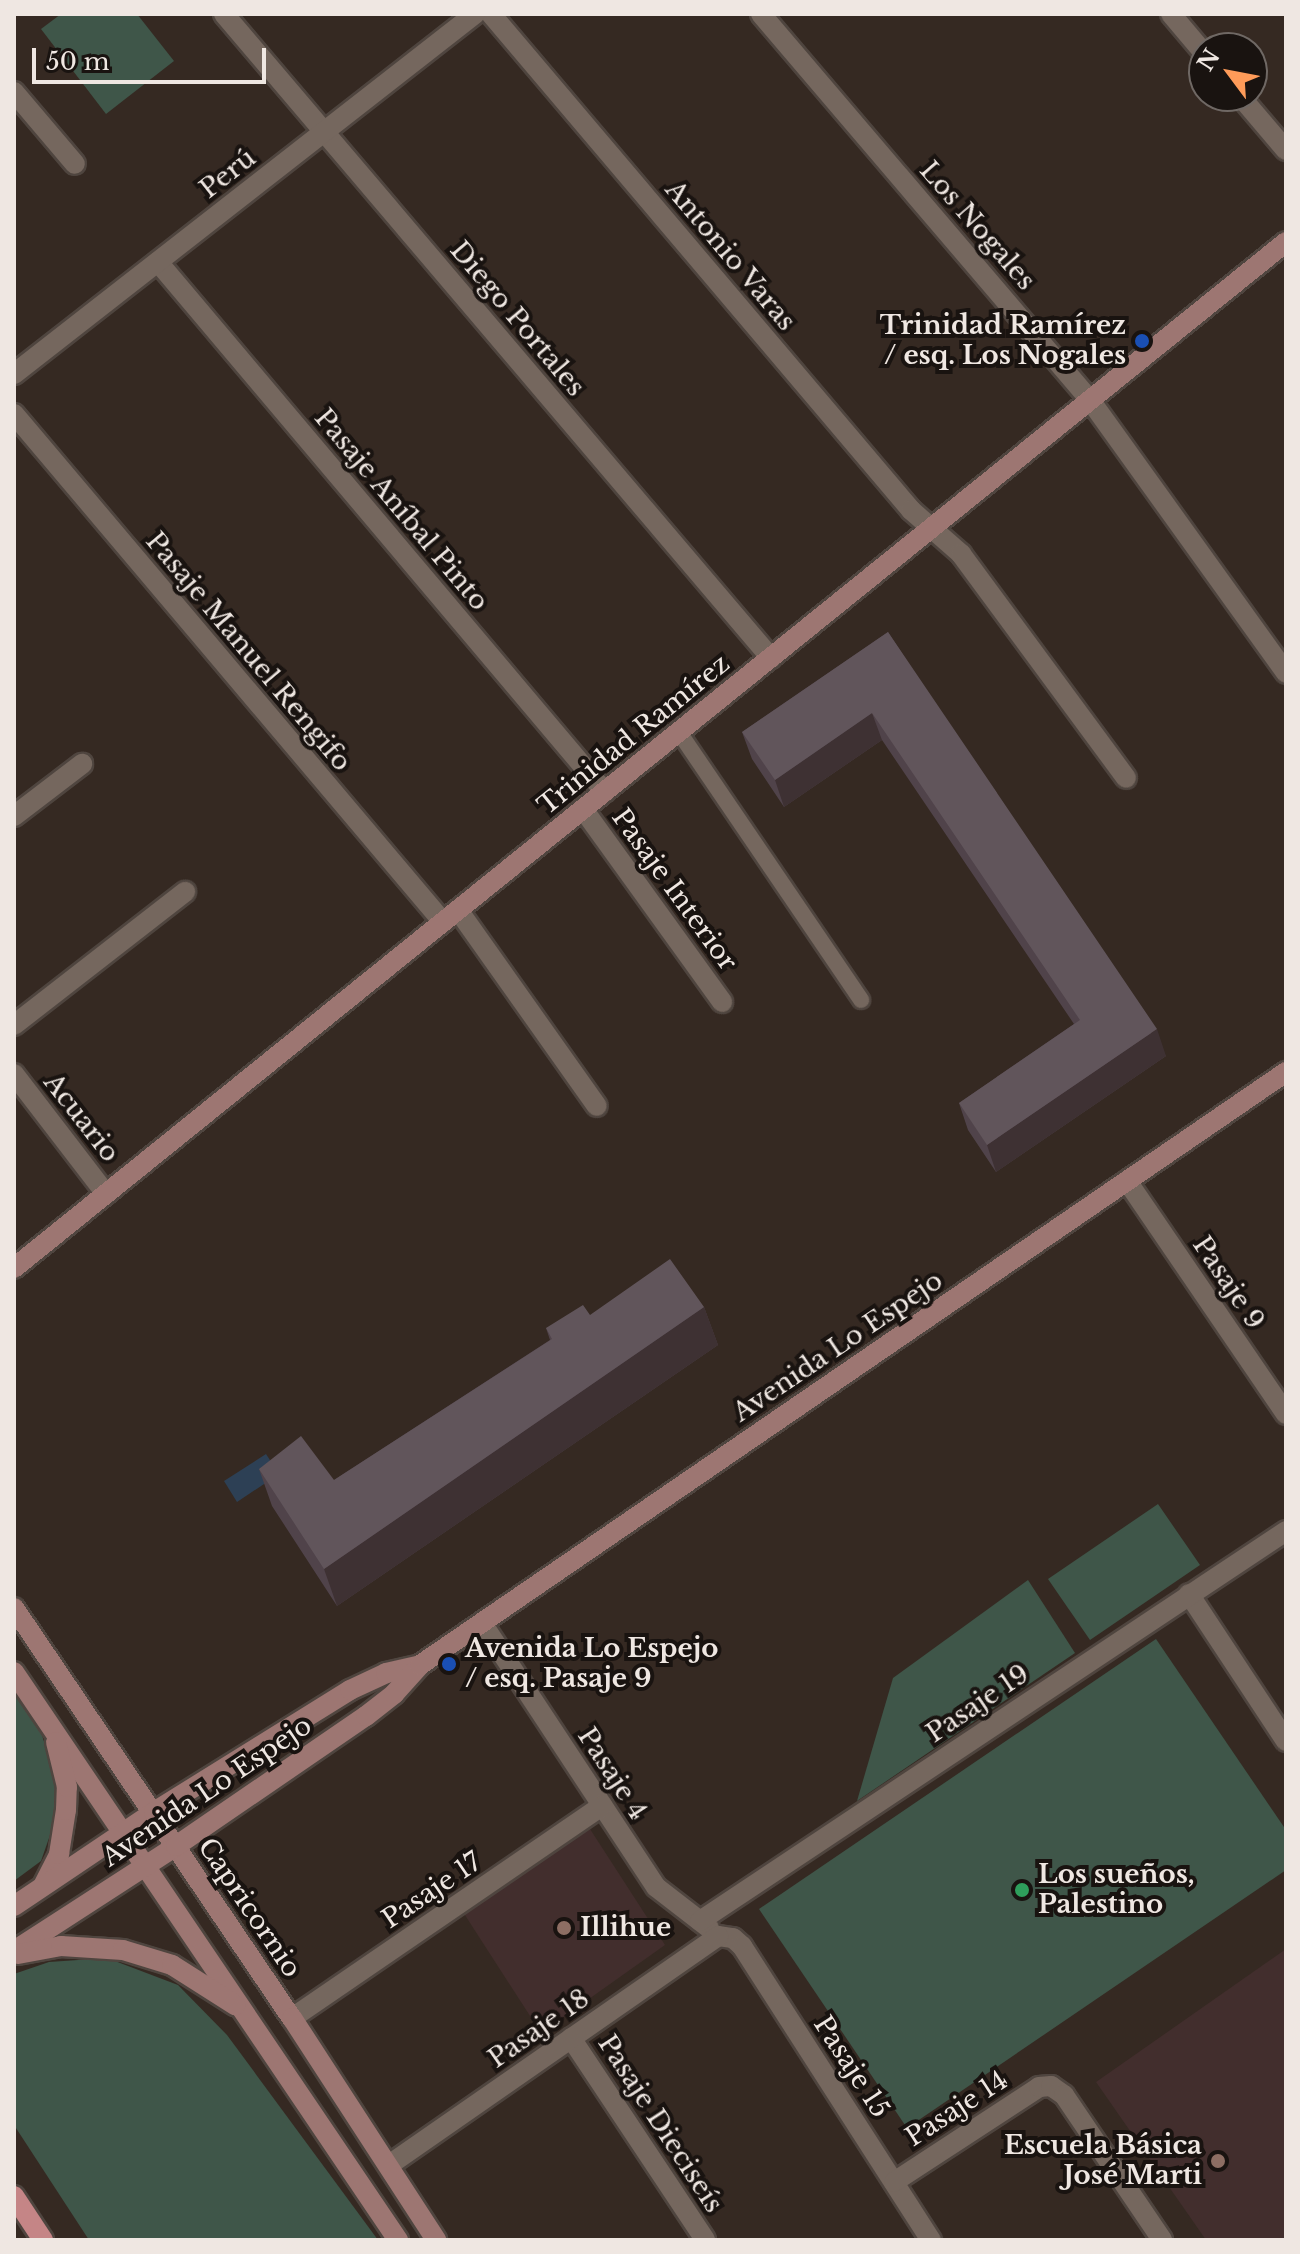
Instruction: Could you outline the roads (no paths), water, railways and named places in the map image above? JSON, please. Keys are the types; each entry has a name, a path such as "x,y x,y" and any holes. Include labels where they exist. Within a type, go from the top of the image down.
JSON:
{"main road":[{"name":"Trinidad Ramírez","path":"14,1268 1286,242"},
{"name":"Avenida Lo Espejo","path":"14,1953 381,1705 420,1665 1286,1072"},
{"name":"Capricornio","path":"14,1608 292,2018 436,2240"},
{"name":"Avenida Lo Espejo","path":"14,1906 154,1812 350,1690 386,1673 420,1665"},
{"path":"14,1672 398,2240"},
{"path":"43,1886 59,1854 66,1810 67,1787 52,1727"},
{"path":"14,1953 61,1946 123,1950 152,1958 191,1975 249,2016"},
{"path":"14,2196 43,2240"},
{"path":"422,2215 443,2240"}],"street":[{"name":"Diego Portales","path":"224,14 771,658"},
{"name":"Perú","path":"14,374 475,14"},
{"name":"Antonio Varas","path":"491,14 911,510 961,554 1126,778"},
{"name":"Los Nogales","path":"761,14 1090,400 1286,673"},
{"path":"1171,14 1188,34"},
{"path":"14,92 75,164"},
{"path":"1254,112 1286,150"},
{"name":"Pasaje Aníbal Pinto","path":"158,262 605,792"},
{"name":"Pasaje Manuel Rengifo","path":"14,414 450,916 597,1106"},
{"path":"14,816 82,764"},
{"name":"Pasaje Interior","path":"583,809 722,1002"},
{"path":"14,1025 185,892"},
{"name":"Acuario","path":"14,1074 106,1194"},
{"name":"Pasaje 9","path":"1127,1181 1286,1414"},
{"name":"Pasaje 19","path":"700,1921 1286,1531"},
{"path":"1189,1594 1286,1741"},
{"name":"Pasaje 4","path":"482,1623 656,1887 718,1936"},
{"name":"Pasaje 17","path":"292,2018 602,1806"},
{"name":"Pasaje 18","path":"389,2165 718,1936"},
{"name":"Pasaje 15","path":"718,1936 733,1938 742,1946 931,2240"},
{"name":"Pasaje Dieciseís","path":"571,2038 705,2240"},
{"name":"Pasaje 14","path":"894,2182 1039,2087 1051,2086 1064,2095 1162,2240"}],"lane":[{"path":"679,732 861,1000"}],"water":[{"path":"266,1454 279,1474 237,1502 224,1481"}],"place":[{"name":"Trinidad Ramírez / esq. Los Nogales","path":"1142,341"},
{"name":"Avenida Lo Espejo / esq. Pasaje 9","path":"449,1664"},
{"name":"Los sueños, Palestino","path":"1022,1890"},
{"name":"Illihue","path":"564,1928"},
{"name":"Escuela Básica José Marti","path":"1218,2161"}]}
